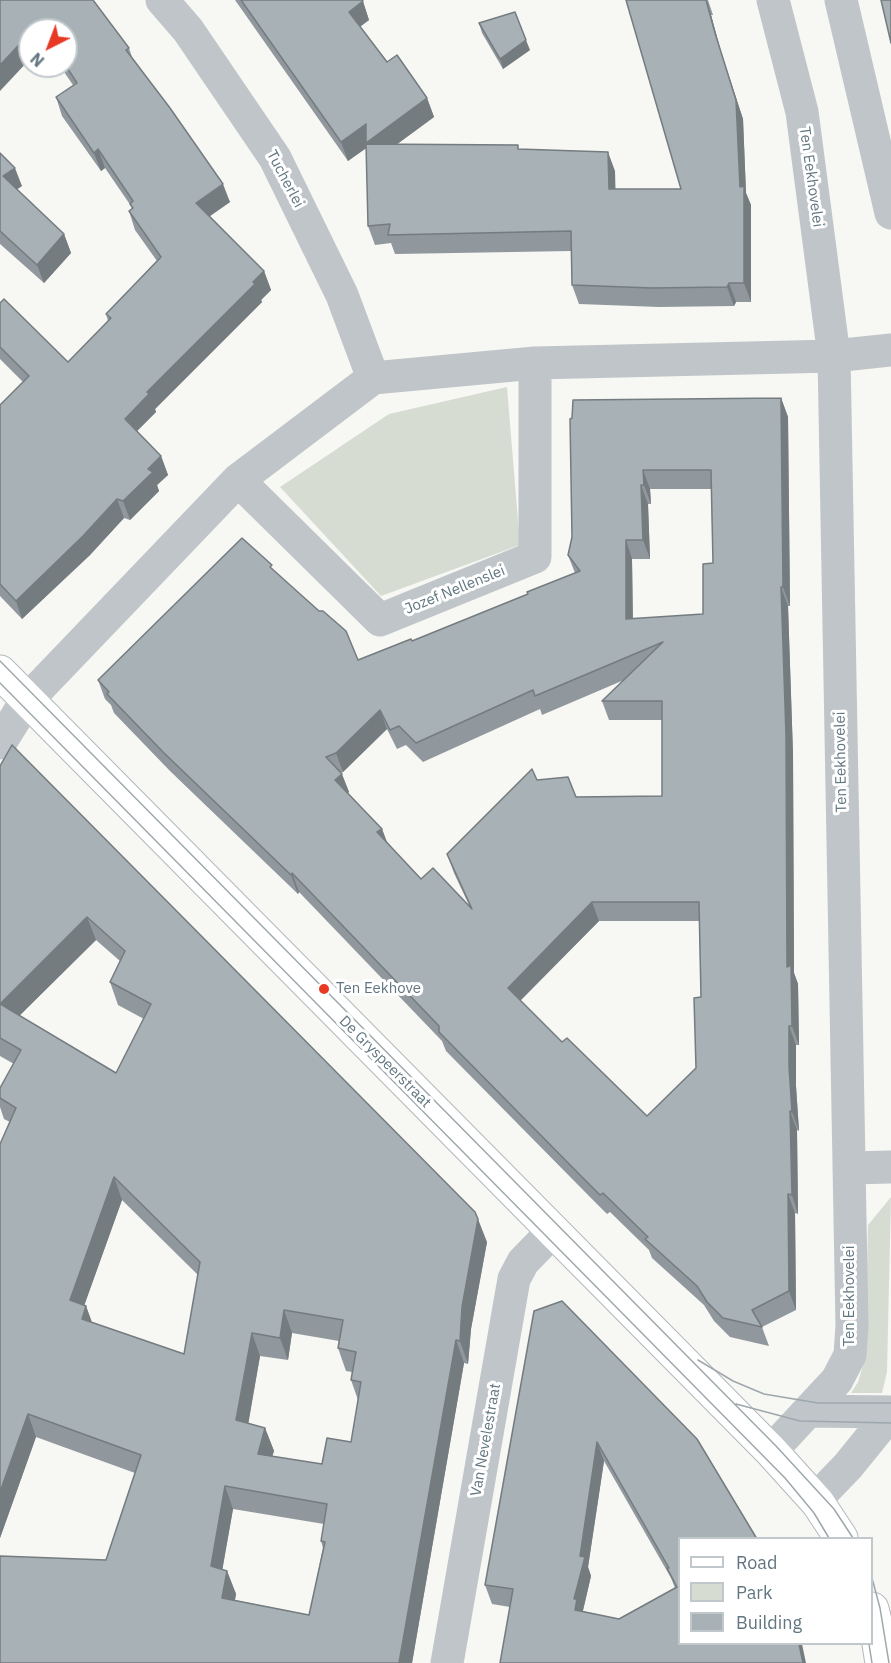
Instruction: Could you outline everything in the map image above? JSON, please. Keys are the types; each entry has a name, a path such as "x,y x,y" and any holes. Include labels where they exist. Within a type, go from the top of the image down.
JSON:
{"street":[{"name":"Tucherlei","path":"162,0 188,30 275,158 342,295 373,378"},
{"name":"Ten Eekhovelei","path":"771,1451 837,1380 850,1355 852,1326 834,356 802,112 773,0"},
{"path":"841,0 891,213"},
{"path":"0,743 28,700 238,480 373,378 536,363 834,356 891,350"},
{"name":"Jozef Nellenslei","path":"238,480 380,620 535,557 536,363"},
{"name":"De Gryspeerstraat","path":"0,672 771,1451"},
{"path":"849,1168 891,1167"},
{"name":"Van Nevelestraat","path":"447,1663 514,1279 523,1262 553,1231"},
{"path":"810,1411 891,1413"},
{"path":"818,1503 821,1494 848,1466 891,1413"},
{"path":"771,1451 818,1503 840,1537"},
{"path":"873,1613 882,1663"}],"green space":[{"path":"507,387 520,545 381,596 280,487 389,414"},
{"path":"891,1197 887,1372 882,1393 851,1393 858,1382 865,1358 868,1225"}],"building":[{"path":"0,0 93,0 129,48 126,50 223,184 196,203 264,271 253,282 255,284 147,392 149,394 125,419 161,456 148,469 153,472 123,501 117,499 83,536 16,601 0,584 0,405 29,376 0,347 0,303 4,299 68,362 111,318 106,314 161,257 129,211 133,208 130,204 133,201 98,149 94,153 56,97 77,83 74,78 78,78 78,18 18,18 18,46 0,65"},
{"path":"241,0 362,0 349,12 387,62 397,55 427,98 366,143 366,124 341,142"},
{"path":"626,0 706,0 736,100 740,187 744,186 744,283 729,283 727,287 652,288 572,285 571,231 388,235 390,224 368,226 366,144 518,145 518,149 608,152 609,189 681,189"},
{"path":"881,0 891,0 891,43"},
{"path":"515,12 526,40 500,59 479,23"},
{"path":"0,153 15,168 3,176 64,234 37,265 0,231"},
{"path":"781,398 783,587 781,587 786,735 787,967 791,965 792,1026 789,1026 789,1067 792,1112 790,1111 792,1195 788,1194 789,1291 752,1310 762,1327 723,1318 707,1302 697,1286 645,1239 648,1237 603,1193 600,1195 439,1032 439,1026 292,873 291,875 163,752 107,694 109,692 98,680 242,538 319,611 323,611 346,631 358,660 411,639 412,641 580,571 568,555 572,537 570,419 572,418 573,400","holes":["643,470 711,470 713,563 703,564 703,614 626,619 626,540 643,540 641,485 644,485","663,642 602,701 662,701 662,796 576,797 568,777 537,780 532,769 447,854 472,909 433,868 421,879 377,832 382,829 335,780 342,774 326,757 336,753 380,710 390,730 399,726 416,743 533,690 535,696","592,902 699,902 701,997 694,998 696,1068 647,1116 567,1038 562,1042 508,988"]},
{"path":"12,745 475,1212 478,1219 462,1307 460,1341 456,1340 399,1663 0,1663 0,1556 106,1560 141,1455 28,1414 0,1492 0,1144 16,1108 0,1098 0,1088 21,1050 0,1038 0,1004 0,766","holes":["87,917 125,951 110,982 151,1004 116,1073 0,1004","114,1177 200,1262 184,1354 82,1319 86,1306 70,1300","284,1310 343,1320 338,1348 356,1352 351,1380 361,1382 351,1442 327,1438 322,1464 258,1454 265,1428 236,1420 252,1333 280,1338","225,1486 327,1504 321,1541 325,1542 309,1615 222,1598 227,1571 211,1566"]},
{"path":"562,1301 697,1439 756,1537 678,1537 678,1645 799,1645 803,1663 500,1663 513,1589 485,1585 534,1311","holes":["597,1442 669,1568 667,1568 677,1587 619,1619 575,1610 577,1599 574,1599 585,1557 580,1556"]}],"tram line":[{"path":"0,661 776,1446 834,1509 852,1537"},
{"path":"0,683 785,1478 814,1513 828,1537"},
{"path":"698,1360 733,1381 764,1394 818,1403 891,1403"},
{"path":"736,1404 800,1421 891,1423"},
{"path":"873,1582 889,1663"},
{"path":"869,1645 872,1663"}],"place":[{"name":"Ten Eekhove","path":"324,989"}]}
